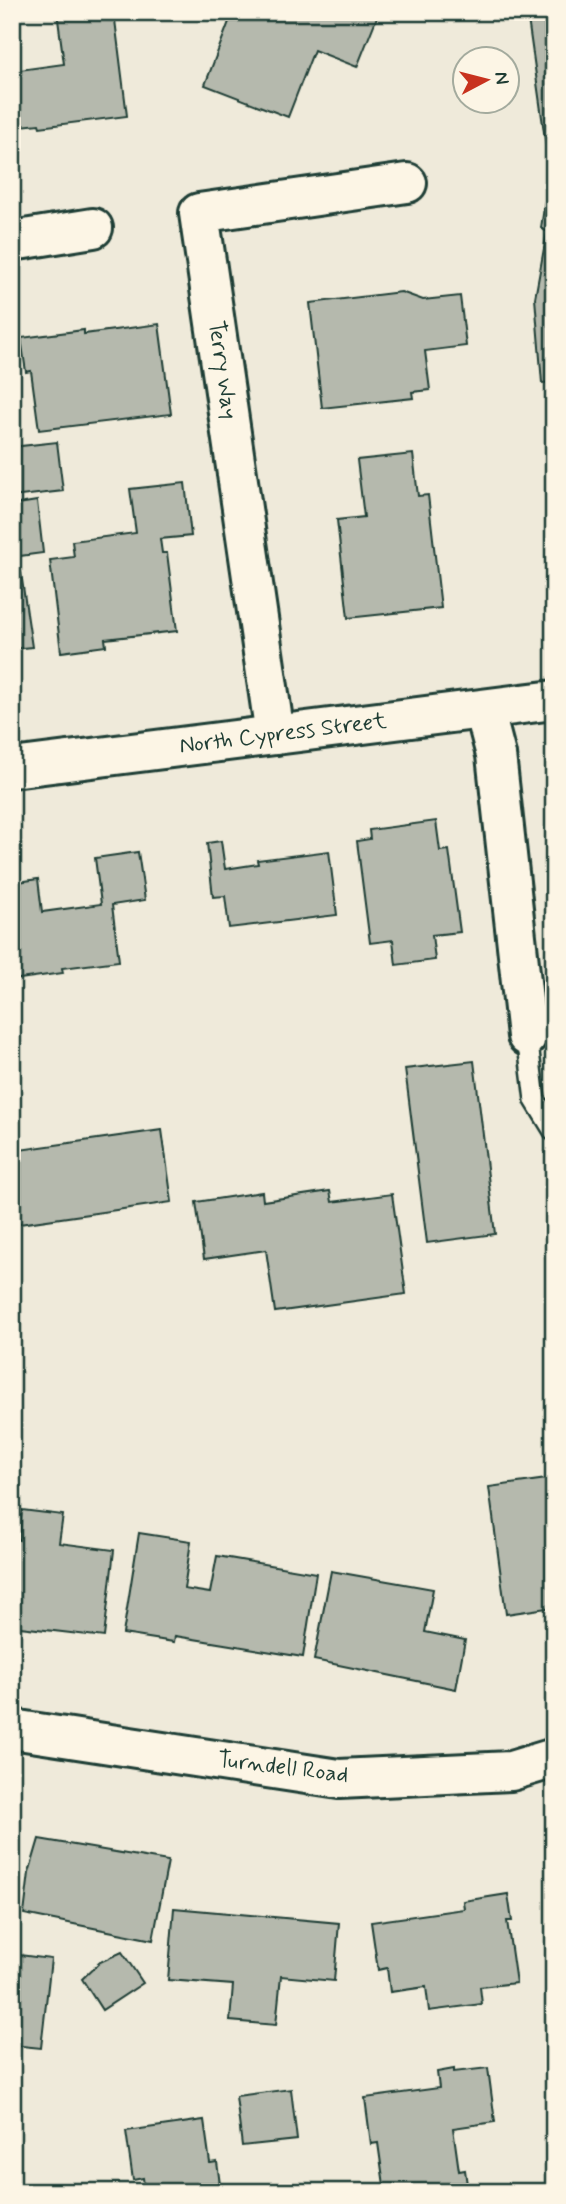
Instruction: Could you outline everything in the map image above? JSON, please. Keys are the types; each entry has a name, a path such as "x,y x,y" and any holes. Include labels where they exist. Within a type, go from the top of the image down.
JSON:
{"street":[{"name":"Terry Way","path":"275,735 199,213 407,183"},
{"path":"12,241 93,229"},
{"name":"North Cypress Street","path":"12,768 554,700"},
{"path":"484,709 496,755 527,1036"},
{"name":"Turndell Road","path":"12,1729 339,1779 510,1771 554,1758"}],"lane":[{"path":"527,1036 535,1100 554,1131"}],"building":[{"path":"57,12 114,12 127,116 40,127 39,124 12,127 12,71 64,64"},
{"path":"214,12 379,12 357,67 314,50 288,117 205,85 230,19"},
{"path":"527,12 554,12 554,152 547,153"},
{"path":"550,166 554,166 554,382 542,383 535,298 547,232 541,228"},
{"path":"401,292 423,300 460,296 466,346 425,351 430,390 412,392 413,398 322,408 310,303"},
{"path":"159,324 171,414 39,430 31,371 26,372 21,338 84,330 84,334"},
{"path":"57,442 63,491 12,497 12,447"},
{"path":"413,454 418,496 428,495 441,608 348,618 337,520 364,517 357,460"},
{"path":"185,483 191,536 160,539 162,553 167,553 177,631 105,639 106,646 61,652 50,560 74,557 72,541 136,533 130,489"},
{"path":"37,501 43,553 12,557 12,505"},
{"path":"21,573 32,647 12,649 12,574"},
{"path":"436,821 440,851 449,850 460,932 432,935 435,960 396,965 393,940 370,943 357,841 370,839 369,830"},
{"path":"221,841 225,869 258,864 257,860 329,851 337,915 229,928 225,896 213,897 207,843"},
{"path":"138,852 145,900 112,905 119,961 62,968 63,973 12,980 12,883 38,879 42,912 101,904 95,858"},
{"path":"474,1061 495,1234 427,1243 405,1069"},
{"path":"162,1130 172,1202 12,1225 12,1151"},
{"path":"330,1191 332,1202 392,1194 406,1294 275,1312 266,1250 204,1259 196,1202 262,1192 263,1201"},
{"path":"554,1478 554,1607 506,1614 489,1487"},
{"path":"22,1510 63,1515 59,1543 114,1550 104,1637 12,1626 12,1539 19,1540"},
{"path":"139,1533 191,1541 184,1589 210,1593 217,1556 316,1573 303,1657 175,1636 174,1642 123,1634"},
{"path":"331,1571 433,1589 425,1632 465,1640 456,1689 314,1660"},
{"path":"39,1839 168,1861 153,1940 24,1914 29,1873"},
{"path":"508,1894 512,1921 507,1921 516,1983 480,1987 482,2004 429,2011 426,1987 390,1992 387,1968 378,1970 371,1922 464,1909 463,1901"},
{"path":"174,1908 339,1923 334,1981 281,1976 276,2025 230,2021 233,1985 168,1980"},
{"path":"122,1952 143,1983 102,2010 82,1979 100,1962"},
{"path":"12,1954 51,1959 41,2048 12,2045"},
{"path":"488,2068 495,2122 453,2128 459,2171 465,2170 468,2192 385,2192 378,2143 371,2144 365,2098 439,2088 437,2072"},
{"path":"291,2089 297,2140 242,2146 236,2096"},
{"path":"204,2120 210,2163 217,2162 221,2192 145,2192 143,2178 133,2180 126,2131"}]}
